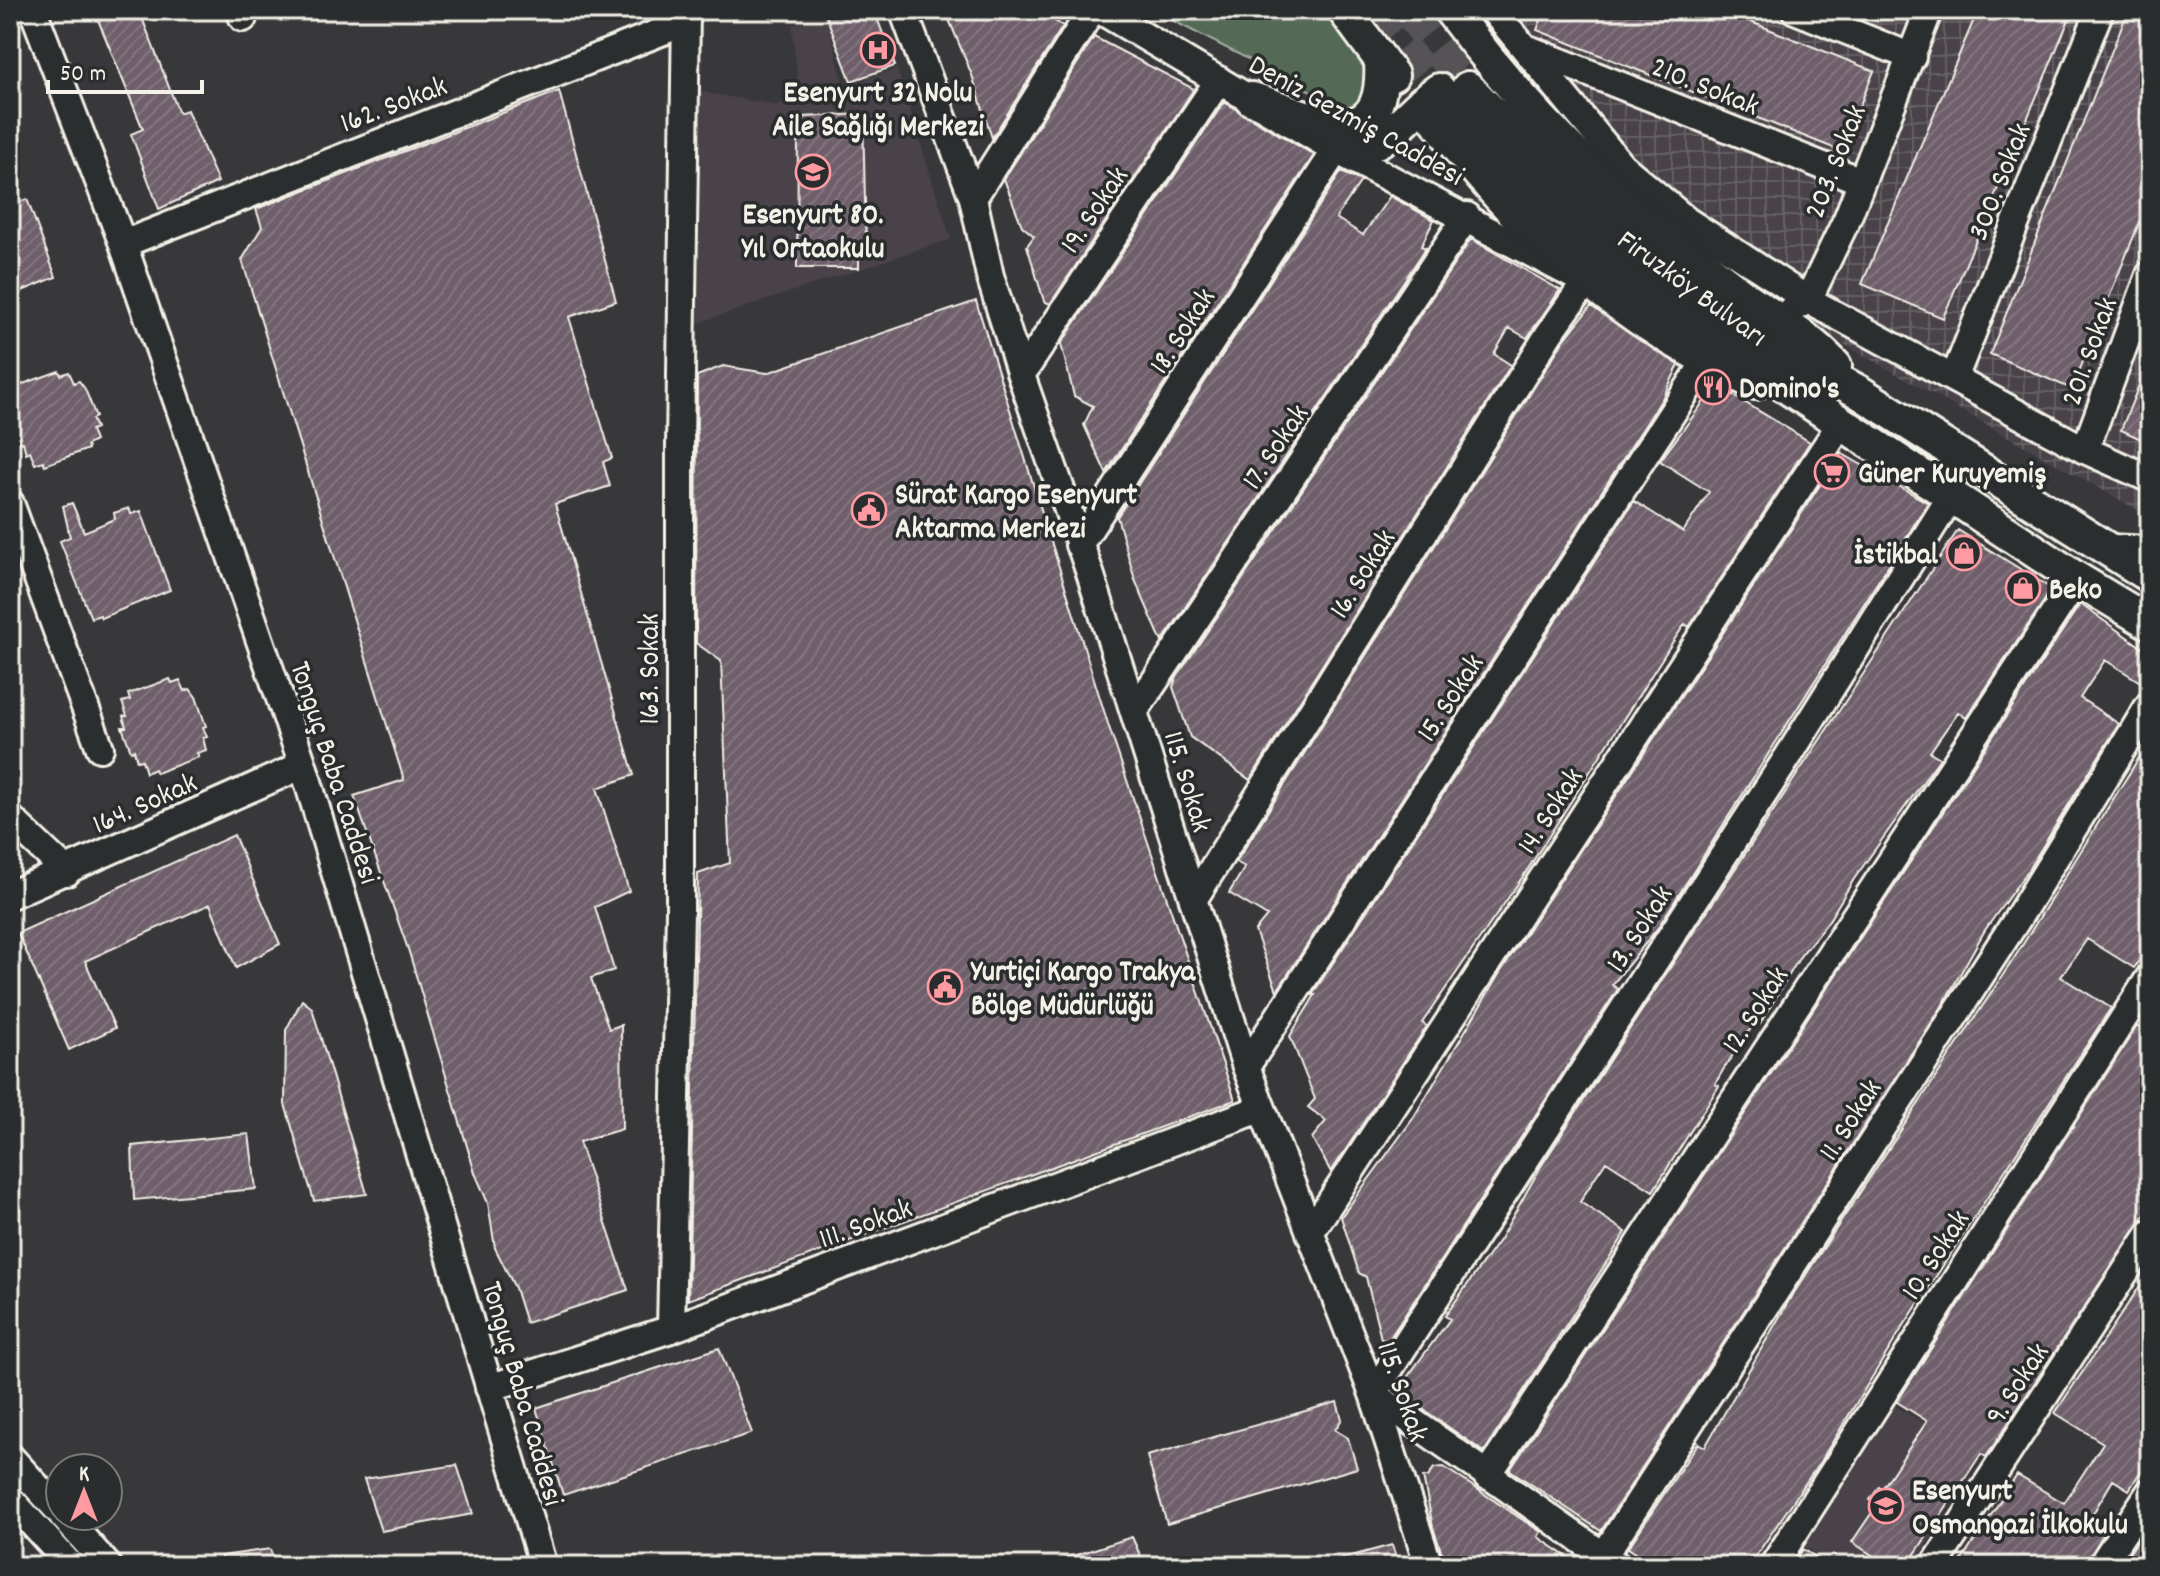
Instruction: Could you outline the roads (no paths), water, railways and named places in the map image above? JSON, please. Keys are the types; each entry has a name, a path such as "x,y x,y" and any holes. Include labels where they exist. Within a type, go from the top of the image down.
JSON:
{"main road":[{"path":"1450,10 1475,42 1588,166 1653,225 1775,318 1815,343 1859,392"},
{"path":"1363,29 1440,99 1520,182 1617,270 2077,579 2150,623"},
{"path":"1252,99 1336,127 1354,124 1370,115 1378,104 1382,88 1363,29"},
{"path":"1336,150 1375,145 1440,99 1466,69 1475,42"},
{"path":"1440,99 1479,174 1586,282 1706,361 1842,422"},
{"name":"Firuzköy Bulvarı","path":"1440,99 1580,202 1695,294 1778,348 1859,392 2150,576"}],"street":[{"name":"Tonguç Baba Caddesi","path":"33,10 123,244 303,765 543,1566"},
{"name":"115. Sokak","path":"903,10 973,198 990,276 1021,375 1134,712 1260,1109 1373,1394 1429,1566"},
{"path":"973,198 1092,10"},
{"name":"Deniz Gezmiş Caddesi","path":"1100,10 1336,150 1467,216 1586,282"},
{"path":"1493,10 1528,48 1622,166 1687,221 1808,300 1955,376 2085,450 2150,479"},
{"path":"1795,10 1912,57"},
{"name":"203. Sokak","path":"1808,300 1847,219 1929,10"},
{"name":"300. Sokak","path":"1955,376 2100,10"},
{"name":"162. Sokak","path":"123,244 686,16"},
{"name":"163. Sokak","path":"671,1329 680,911 680,446 686,16"},
{"name":"210. Sokak","path":"1528,48 1861,181"},
{"name":"19. Sokak","path":"1021,375 1219,80"},
{"name":"18. Sokak","path":"1079,545 1336,150"},
{"name":"17. Sokak","path":"1134,712 1467,216"},
{"name":"201. Sokak","path":"2085,450 2150,275"},
{"name":"16. Sokak","path":"1193,900 1549,334 1586,282"},
{"path":"1775,318 1808,300"},
{"path":"1808,300 1815,343"},
{"name":"15. Sokak","path":"1246,1067 1706,361"},
{"name":"14. Sokak","path":"1310,1233 1842,422"},
{"name":"13. Sokak","path":"1373,1394 1789,755 1952,495"},
{"path":"10,503 100,748"},
{"path":"2108,548 2150,550"},
{"name":"12. Sokak","path":"1487,1476 2077,579"},
{"name":"11. Sokak","path":"1606,1563 2016,921 2150,704"},
{"name":"164. Sokak","path":"10,895 303,765"},
{"path":"10,818 67,872"},
{"name":"10. Sokak","path":"1773,1566 2150,977"},
{"name":"111. Sokak","path":"489,1388 671,1329 1260,1109"},
{"name":"9. Sokak","path":"1934,1566 2150,1234"},
{"path":"1373,1394 1606,1563"},
{"path":"10,1457 44,1494"},
{"path":"2101,1566 2150,1492"},
{"path":"10,1499 71,1566"},
{"path":"78,1532 108,1566"}],"tunnel":[{"path":"1372,10 1449,103"},
{"path":"1407,10 1468,88"}],"place":[{"name":"Esenyurt 32 Nolu Aile Sağlığı Merkezi","path":"878,50"},
{"name":"Esenyurt 80. Yıl Ortaokulu","path":"813,172"},
{"name":"Domino's","path":"1713,387"},
{"name":"Güner Kuruyemiş","path":"1832,472"},
{"name":"Sürat Kargo Esenyurt Aktarma Merkezi","path":"869,510"},
{"name":"İstikbal","path":"1964,553"},
{"name":"Beko","path":"2023,588"},
{"name":"Yurtiçi Kargo Trakya Bölge Müdürlüğü","path":"945,987"},
{"name":"Esenyurt Osmangazi İlkokulu","path":"1886,1506"}]}
